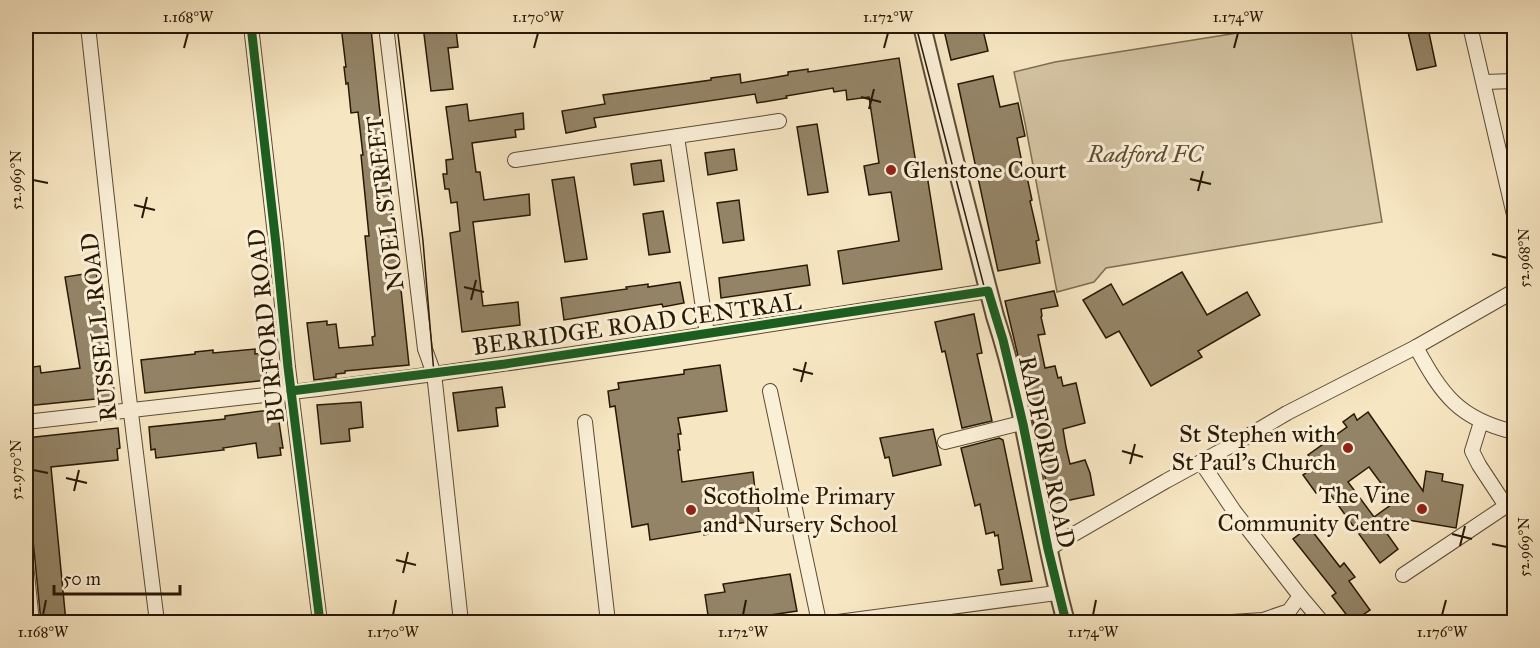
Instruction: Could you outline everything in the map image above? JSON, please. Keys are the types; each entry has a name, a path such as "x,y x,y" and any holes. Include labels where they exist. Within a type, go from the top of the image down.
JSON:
{"street":[{"name":"RUSSELL ROAD","path":"88,26 157,622"},
{"name":"BURFORD ROAD","path":"251,26 291,391 320,622"},
{"name":"NOEL STREET","path":"386,26 425,350 434,374 461,622"},
{"name":"RADFORD ROAD","path":"922,26 988,291 1003,340 1023,424 1057,591 1066,622"},
{"path":"1470,26 1515,215"},
{"path":"1484,82 1515,81"},
{"path":"515,160 779,121"},
{"path":"677,137 707,334"},
{"name":"BERRIDGE ROAD CENTRAL","path":"26,422 434,374 988,291"},
{"path":"1048,549 1287,413 1416,347 1515,291"},
{"path":"1416,347 1446,395 1466,413 1481,422 1515,432"},
{"path":"770,391 819,622"},
{"path":"585,422 608,622"},
{"path":"1403,575 1506,506 1472,451 1481,422"},
{"path":"945,442 1023,424"},
{"path":"1201,462 1234,511 1322,622"},
{"path":"26,564 32,622"},
{"path":"838,622 1056,593 1057,591"},
{"path":"1232,622 1263,620 1289,611 1300,596"}],"green space":[{"name":"Radford FC","path":"1281,26 1350,26 1382,222 1106,268 1094,282 1057,292 1014,72 1055,62"}],"building":[{"path":"341,26 369,26 371,29 409,365 345,371 345,373 336,374 336,377 314,380 307,323 327,321 327,325 336,324 339,348 373,345 372,337 375,336 365,236 369,236 361,155 363,155 358,112 351,113 348,83 346,84"},
{"path":"423,26 446,26 446,31 456,30 458,47 448,48 453,89 431,91"},
{"path":"943,26 982,26 988,51 951,60"},
{"path":"1428,28 1436,66 1417,70 1408,32"},
{"name":"Glenstone Court","path":"899,58 918,176 927,175 942,269 843,284 838,251 899,241 891,192 869,195 864,166 879,163 869,97 847,100 846,90 834,92 833,88 757,103 755,94 594,118 596,127 566,133 562,111 605,104 603,95 740,74 741,83 788,75 788,72 808,69 808,72"},
{"path":"993,76 1000,107 1018,103 1025,136 1017,138 1032,200 1030,201 1039,240 1036,241 1040,263 998,271 958,84"},
{"path":"467,104 469,121 523,113 524,129 515,130 516,137 472,143 476,172 480,172 484,200 529,194 530,215 473,222 483,306 518,302 520,325 462,332 450,233 460,231 457,202 451,203 449,189 445,189 443,174 447,174 446,160 453,159 446,107"},
{"path":"817,124 828,192 808,195 797,127"},
{"path":"734,149 737,170 708,175 705,153"},
{"path":"661,160 664,181 634,185 631,164"},
{"path":"574,177 587,259 565,262 552,180"},
{"path":"739,200 744,240 723,243 717,203"},
{"path":"663,211 670,252 649,255 643,214"},
{"path":"807,265 810,285 721,298 719,278"},
{"path":"96,272 115,397 26,406 26,368 40,366 41,373 80,368 65,277"},
{"path":"1182,272 1207,315 1247,292 1260,315 1198,351 1202,357 1151,386 1119,331 1106,338 1083,300 1111,284 1123,305"},
{"path":"680,282 684,303 663,307 662,304 564,320 561,298 648,284 648,287"},
{"path":"1054,291 1058,306 1041,309 1045,334 1038,335 1045,368 1055,366 1063,386 1076,383 1085,423 1063,429 1070,464 1085,460 1094,495 1051,504 1005,301"},
{"path":"974,314 982,353 977,354 992,421 962,428 945,351 942,352 935,322"},
{"path":"255,349 255,354 264,353 267,380 145,393 141,360 213,350 213,353"},
{"path":"720,365 727,411 678,418 681,434 678,434 680,450 678,450 682,482 753,472 755,490 758,489 760,520 734,524 735,527 719,529 720,532 704,535 703,531 650,540 648,524 632,527 615,406 610,407 608,391 619,389 618,383 684,374 684,370"},
{"path":"502,387 505,407 496,408 498,426 458,431 453,393"},
{"path":"361,402 363,427 349,429 350,441 321,444 317,405"},
{"path":"277,409 283,448 280,448 281,455 258,458 256,443 223,448 224,450 156,458 155,449 151,450 149,427 225,419 225,416"},
{"name":"The Vine Community Centre","path":"1368,412 1423,491 1426,471 1443,474 1442,481 1463,485 1456,528 1402,519 1385,531 1398,549 1380,563 1325,487 1316,493 1303,475 1316,466 1308,455 1347,427 1343,422 1354,414 1357,420","holes":["1369,467 1395,502 1374,517 1348,482"]},
{"path":"118,428 120,448 117,449 118,460 51,467 66,622 41,622 26,468 26,438"},
{"path":"933,429 941,465 893,476 889,457 885,458 880,438"},
{"path":"999,438 1003,440 1032,581 1001,585 998,570 1003,569 998,535 995,536 994,532 986,534 980,504 975,506 961,448"},
{"path":"1309,527 1340,567 1344,563 1355,577 1349,581 1370,610 1352,622 1332,596 1336,593 1293,539"},
{"path":"790,574 797,611 709,622 705,595 725,592 723,584"}],"tram line":[{"path":"397,26 423,241 434,374"},
{"path":"916,26 1003,359 1063,622"}],"cycle path":[{"path":"251,26 288,367 320,622"},
{"path":"291,391 505,364 988,291 1003,340 1023,424 1048,549 1066,622"}],"place":[{"name":"Glenstone Court","path":"891,170"},
{"name":"St Stephen with St Paul's Church","path":"1348,448"},
{"name":"The Vine Community Centre","path":"1422,509"},
{"name":"Scotholme Primary and Nursery School","path":"691,510"}]}
